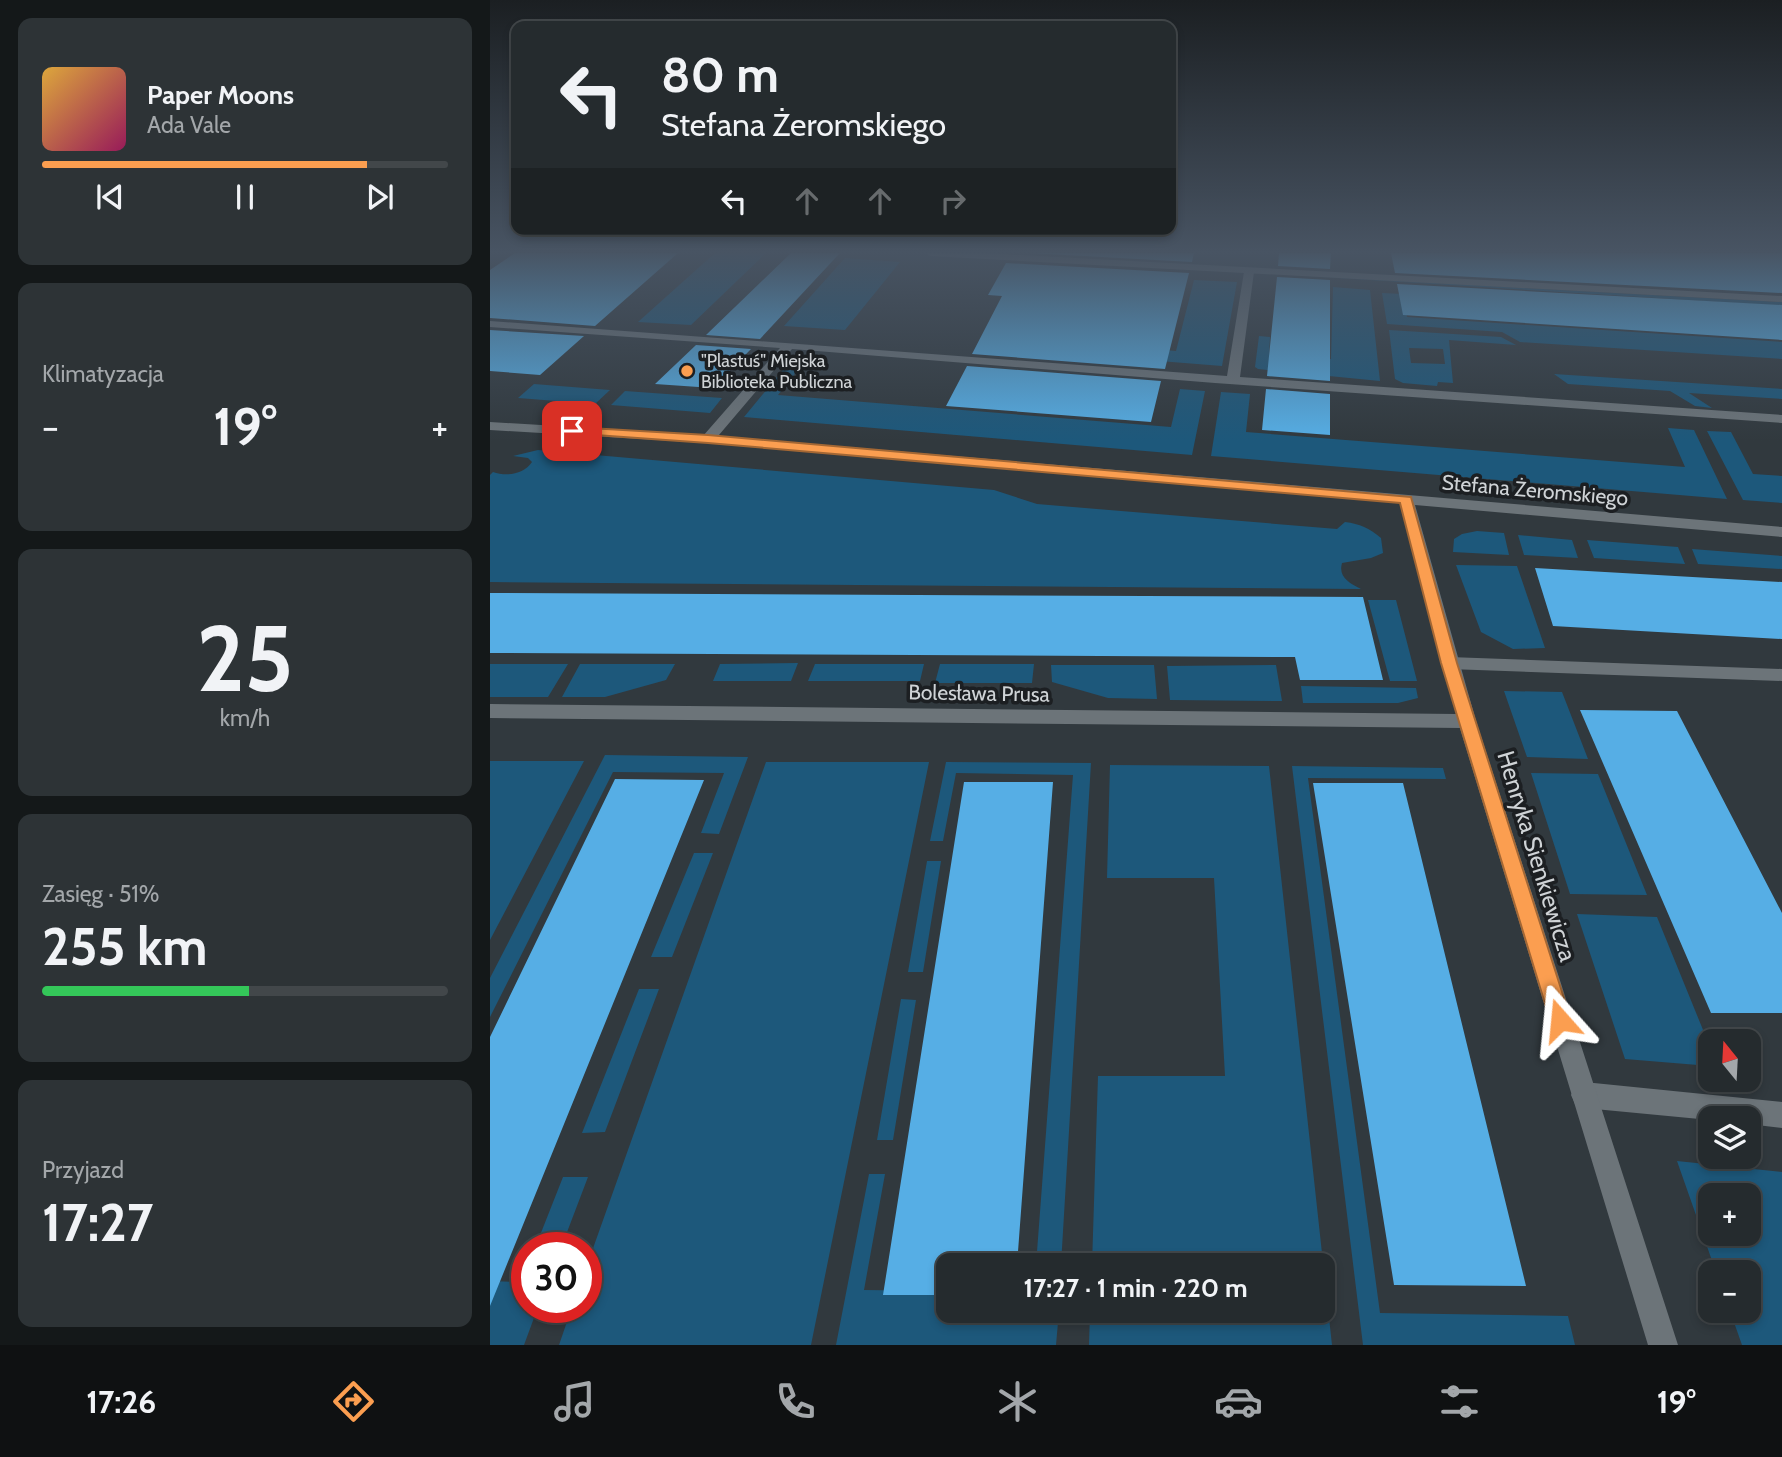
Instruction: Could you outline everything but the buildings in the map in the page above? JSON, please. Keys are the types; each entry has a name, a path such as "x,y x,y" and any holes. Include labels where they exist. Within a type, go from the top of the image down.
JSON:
{"street":[{"path":"1233,380 1243,316"},
{"path":"490,324 1782,419"},
{"path":"708,439 789,345"},
{"name":"Stefana Żeromskiego","path":"490,426 708,439 1782,532"},
{"name":"Henryka Sienkiewicza","path":"1406,500 1449,663 1662,1345"},
{"path":"1449,663 1782,675"},
{"name":"Bolesława Prusa","path":"490,711 1467,722"},
{"path":"1584,1095 1782,1115"}],"shaded area":[{"path":"645,316 701,316 691,325 638,322"},
{"path":"793,316 857,316 845,330 784,326"},
{"path":"1185,316 1231,316 1222,366 1109,357 1113,346 1176,351"},
{"path":"1332,316 1373,316 1380,381 1255,367 1259,336 1270,337 1269,355 1331,359"},
{"path":"1386,316 1407,316 1782,342 1782,359 1520,342 1502,332 1387,324"},
{"path":"1389,330 1501,337 1516,345 1449,340 1453,383 1438,382 1437,386 1403,383 1395,379","holes":["1409,348 1443,349 1445,364 1411,363"]},
{"path":"792,359 805,361 778,395 1171,427 1180,389 1205,391 1192,455 744,417"},
{"path":"1554,374 1782,389 1782,399 1689,393 1712,408 1695,406 1670,391 1568,384"},
{"path":"534,384 610,390 595,404 518,398"},
{"path":"625,391 722,398 710,413 611,405"},
{"path":"1221,392 1250,394 1246,432 1685,467 1668,428 1694,430 1727,499 1211,456"},
{"path":"1707,431 1731,432 1753,474 1782,476 1782,503 1743,500"},
{"path":"538,450 994,490 1037,504 1337,529 1345,522 1364,527 1381,538 1383,553 1342,563 1343,576 1361,589 490,582 490,475 493,472 520,472 532,462 528,458 513,456"},
{"path":"1477,531 1504,533 1509,555 1453,552 1454,539"},
{"path":"1518,535 1572,540 1578,558 1524,555"},
{"path":"1587,540 1678,547 1685,564 1594,558"},
{"path":"1692,549 1782,556 1782,569 1698,564"},
{"path":"1456,565 1517,566 1545,648 1513,649 1481,632"},
{"path":"1368,600 1396,600 1417,681 1390,681"},
{"path":"798,663 791,681 713,681 720,664"},
{"path":"490,664 568,664 548,697 490,697"},
{"path":"580,664 675,664 666,680 605,697 562,697"},
{"path":"815,664 924,664 920,681 808,681"},
{"path":"940,664 1034,664 1032,683 935,683"},
{"path":"1051,665 1154,665 1157,699 1108,698 1052,682"},
{"path":"1276,665 1282,701 1170,700 1167,666"},
{"path":"1301,686 1416,688 1418,698 1398,703 1303,703"},
{"path":"1504,691 1562,692 1588,759 1527,757"},
{"path":"605,755 748,757 719,834 701,833 724,773 613,772 490,1017 490,978"},
{"path":"490,761 584,761 490,940"},
{"path":"766,762 929,762 811,1345 559,1345 567,1323 602,1323 602,1232 599,1232"},
{"path":"946,762 1091,763 1062,1253 1037,1253 1073,775 956,773 943,841 930,841"},
{"path":"1110,765 1269,766 1322,1253 1092,1253 1098,1076 1225,1076 1214,878 1107,878"},
{"path":"1292,766 1443,768 1446,779 1308,778 1380,1313 1568,1316 1575,1345 1363,1345"},
{"path":"1531,773 1598,774 1647,895 1570,894"},
{"path":"694,853 713,853 672,957 651,957"},
{"path":"927,861 941,861 923,972 908,972"},
{"path":"1577,914 1657,917 1703,1029 1698,1029 1698,1065 1625,1059"},
{"path":"639,989 659,989 605,1132 582,1133"},
{"path":"901,999 916,1000 893,1140 877,1140"},
{"path":"1677,1161 1698,1163 1698,1169 1782,1172 1782,1345 1742,1345 1734,1323 1761,1323 1761,1260 1712,1260 1707,1246 1761,1246 1761,1183 1698,1183 1698,1221"},
{"path":"869,1174 885,1174 864,1290 936,1291 936,1323 1058,1323 1056,1345 836,1345"},
{"path":"563,1177 588,1177 567,1232 541,1232"},
{"path":"490,1281 511,1282 511,1323 532,1323 524,1345 490,1345"},
{"path":"1090,1323 1330,1323 1332,1345 1089,1345"}],"place":[{"name":"\"Plastuś\" Miejska Biblioteka Publiczna","path":"687,371"}],"route":[{"path":"572,431 708,439 1406,500 1449,663 1560,1020"}]}
